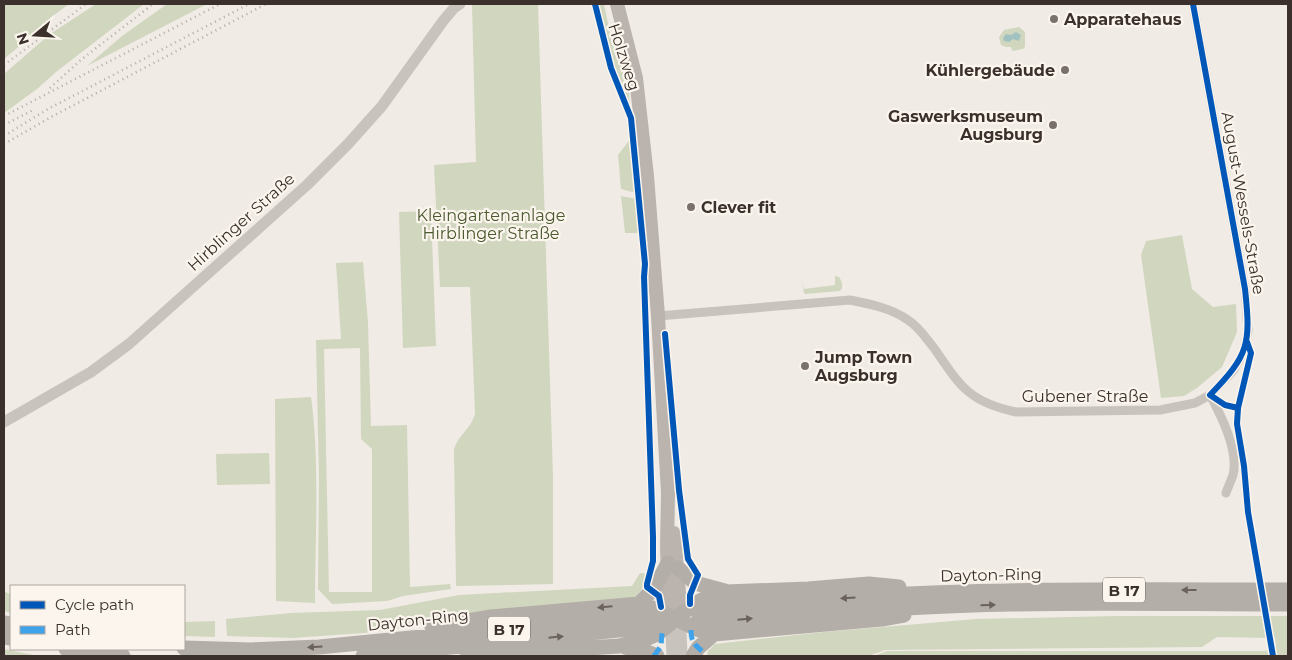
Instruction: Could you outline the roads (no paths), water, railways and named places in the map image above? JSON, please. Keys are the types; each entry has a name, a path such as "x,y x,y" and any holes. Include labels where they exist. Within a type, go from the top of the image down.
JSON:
{"highway":[{"path":"693,656 698,648 655,587 673,566 695,583 726,592"},
{"path":"467,656 619,646 643,640 708,597 726,592 808,589 869,584 897,586 936,600"},
{"name":"Dayton-Ring","path":"936,600 1047,591 1288,590"},
{"name":"Dayton-Ring","path":"185,648 365,652 676,619 803,600 1288,604"},
{"path":"365,652 418,630 490,617 882,620 909,614 936,600"},
{"path":"619,646 642,650 656,656"},
{"path":"74,650 123,656"},
{"path":"365,652 384,656"}],"main road":[{"name":"Holzweg","path":"617,4 636,78 640,107 658,316 676,619"}],"street":[{"name":"Hirblinger Straße","path":"4,422 91,372 129,344 307,185 348,144 382,106 443,21 460,4"},
{"name":"August-Wessels-Straße","path":"1193,4 1245,289 1249,322 1247,342 1240,359 1210,395"},
{"name":"Gubener Straße","path":"658,316 850,300 877,305 907,318 925,336 964,389 980,400 1016,412 1160,410 1194,402 1210,395"},
{"path":"1210,395 1224,423 1233,459 1234,473 1226,493"},
{"name":"Holzweg","path":"672,656 676,619"},
{"name":"Holzweg","path":"676,619 682,656"}],"water":[{"path":"1016,32 1021,35 1019,41 1013,39 1009,42 1004,41 1003,38 1006,34 1011,35"}],"railway":[{"path":"4,65 86,4"},
{"path":"50,88 82,59 153,4"},
{"path":"4,116 220,4"},
{"path":"4,136 48,109 249,4"},
{"path":"4,144 51,117 266,4"},
{"path":"4,125 35,109"}],"place":[{"name":"Apparatehaus","path":"1054,19"},
{"name":"Kühlergebäude","path":"1065,70"},
{"name":"Gaswerksmuseum Augsburg","path":"1053,125"},
{"name":"Clever fit","path":"691,207"},
{"name":"Jump Town Augsburg","path":"805,366"}],"park label":[{"name":"Kleingartenanlage Hirblinger Straße","path":"491,224"}]}
